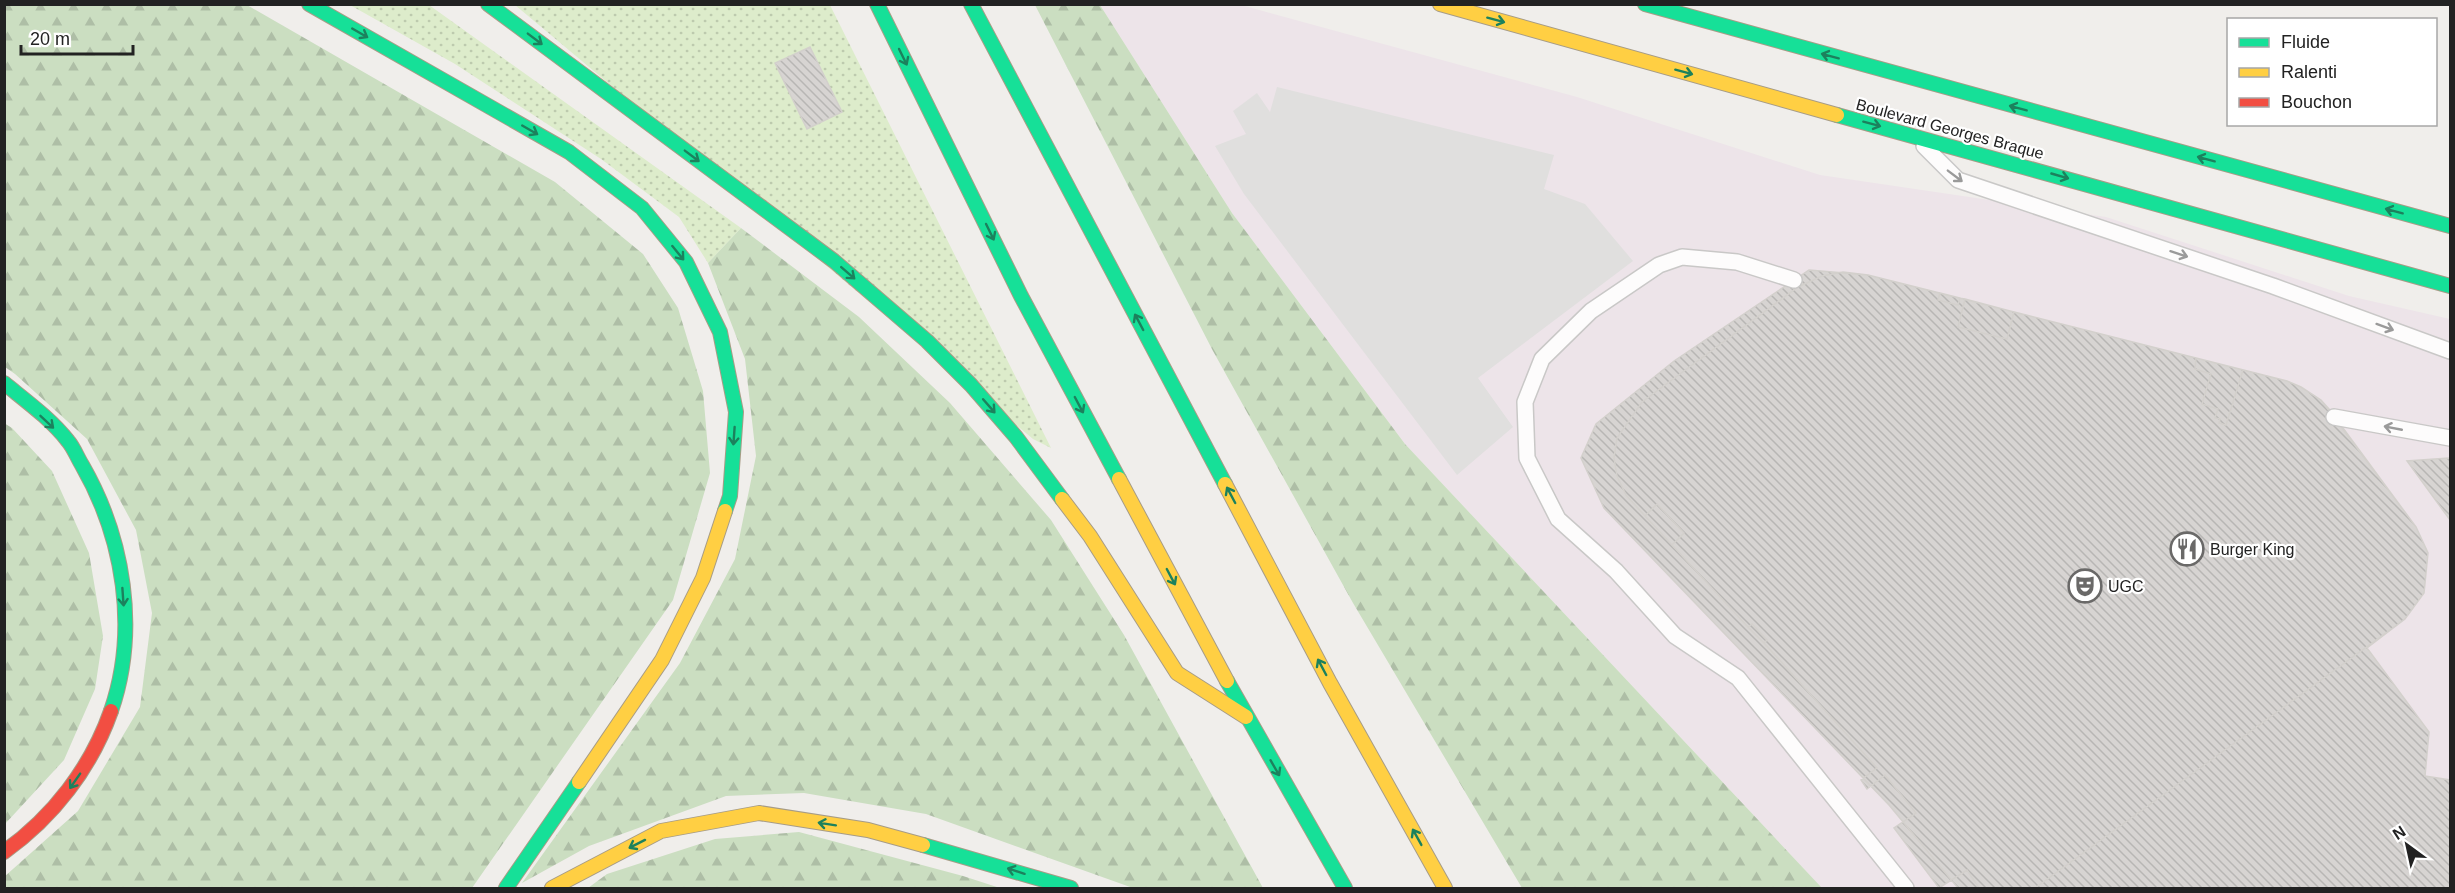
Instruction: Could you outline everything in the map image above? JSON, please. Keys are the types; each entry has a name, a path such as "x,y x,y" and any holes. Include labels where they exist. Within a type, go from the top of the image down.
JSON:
{"main road":[{"path":"309,4 569,153 642,208 686,262 720,332 736,412 729,496 703,578 662,660 506,888"},
{"path":"488,4 834,261 927,341 1016,437 1090,536 1177,673 1246,717"},
{"path":"877,4 1021,296 1246,717 1345,888"},
{"path":"971,4 1330,683 1445,888"},
{"name":"Boulevard Georges Braque","path":"1440,4 2451,286"},
{"path":"1645,4 2451,226"},
{"path":"4,383 68,441 101,498 121,565 126,635 122,672 112,709 96,746 77,780 46,818 4,852"},
{"path":"552,888 661,831 759,813 868,830 984,861 1071,888"}],"lane":[{"path":"1714,4 1721,26"},
{"path":"1913,136 1958,180 2265,283 2451,351"},
{"path":"1794,280 1737,262 1682,257 1659,265 1590,311 1542,359 1525,402 1527,458 1558,519 1616,571 1675,636 1738,678 1906,888"},
{"path":"2334,417 2451,438"}],"shaded area":[{"path":"1100,5 1241,5 1577,97 1820,175 2106,217 2349,296 2450,319 2450,888 1822,888 1405,444 1232,213"},
{"path":"1277,87 1554,155 1544,189 1585,204 1633,261 1478,378 1513,427 1457,475 1244,194 1215,146 1246,134 1233,111 1257,93 1270,112"}],"green space":[{"path":"5,5 247,5 555,182 643,254 678,308 703,391 710,473 673,600 472,888 5,888 4,877 78,811 140,707 152,613 136,530 87,439 5,367"},
{"path":"350,5 429,5 741,228 708,263 679,217 601,159 455,64"},
{"path":"515,5 830,5 1051,448 1033,439"},
{"path":"1035,5 1100,5 1232,213 1405,444 1822,888 1522,888 1353,603 1213,351"},
{"path":"741,228 859,317 950,403 1051,520 1124,635 1263,888 1133,888 926,814 804,793 726,796 589,846 522,883 680,663 735,559 756,456 745,359 708,263"},
{"path":"4,423 12,428 52,471 89,553 103,636 95,689 64,760 5,824"},
{"path":"799,832 1000,888 588,888 607,874 715,839"}],"building":[{"path":"810,47 842,112 807,129 775,63"},
{"path":"1809,270 1868,275 2287,381 2301,387 2321,400 2329,409 2416,527 2428,553 2424,593 2405,619 2035,888 1958,888 1889,805 1604,508 1581,458 1596,424 1674,361"},
{"path":"1843,272 1868,275 1940,293 1938,300 1958,305 1960,298 1965,299 1958,327 2007,339 2014,312 2196,358 2195,369 2211,374 2202,404 2218,409 2215,418 2220,419 2219,423 2226,425 2243,370 2287,381 2321,400 2416,527 2428,553 2424,593 2405,619 2367,648 2429,732 2425,776 2450,780 2450,888 1979,888 1967,870 1939,888 1894,828 1916,813 1885,775 1867,789 1861,780 1877,768 1764,643 1767,640 1752,624 1748,627 1672,545 1684,533 1657,504 1645,516 1626,495 1617,476 1614,458 1617,438 1642,402 1798,287 1822,276"},
{"path":"1940,293 1960,298 1958,305 1938,300"},
{"path":"1965,299 2014,312 2007,339 1958,327"},
{"path":"2196,358 2243,370 2226,425 2219,423 2220,419 2215,418 2218,409 2202,404 2211,374 2195,369"},
{"path":"2450,459 2450,520 2407,461"},
{"path":"1657,504 1684,533 1672,545 1645,516"},
{"path":"1752,624 1767,640 1764,643 1748,627"}],"traffic: fast":[{"path":"309,4 569,152 642,208 686,262 720,332 736,412 730,496 725,511"},
{"path":"488,4 834,261 927,341 971,385 1016,437 1062,499"},
{"path":"877,4 1021,296 1119,479"},
{"path":"971,4 1225,484"},
{"path":"1645,4 2450,226"},
{"path":"1837,115 2450,286"},
{"path":"4,383 46,418 70,444 96,493 108,523 123,585 125,617 120,680 111,711"},
{"path":"1227,681 1345,888"},
{"path":"506,888 579,782"},
{"path":"923,845 1071,888"}],"traffic: slow":[{"path":"1440,4 1837,115"},
{"path":"1119,479 1227,681"},
{"path":"1225,484 1330,683 1445,888"},
{"path":"1062,499 1090,536 1177,673 1246,717"},
{"path":"579,782 662,660 703,578 725,511"},
{"path":"552,888 661,831 759,813 868,830 923,845"}],"traffic: jam":[{"path":"4,852 39,823 68,790 93,752 111,711"}],"place":[{"name":"Burger King","path":"2187,549"},
{"name":"UGC","path":"2085,586"}]}
